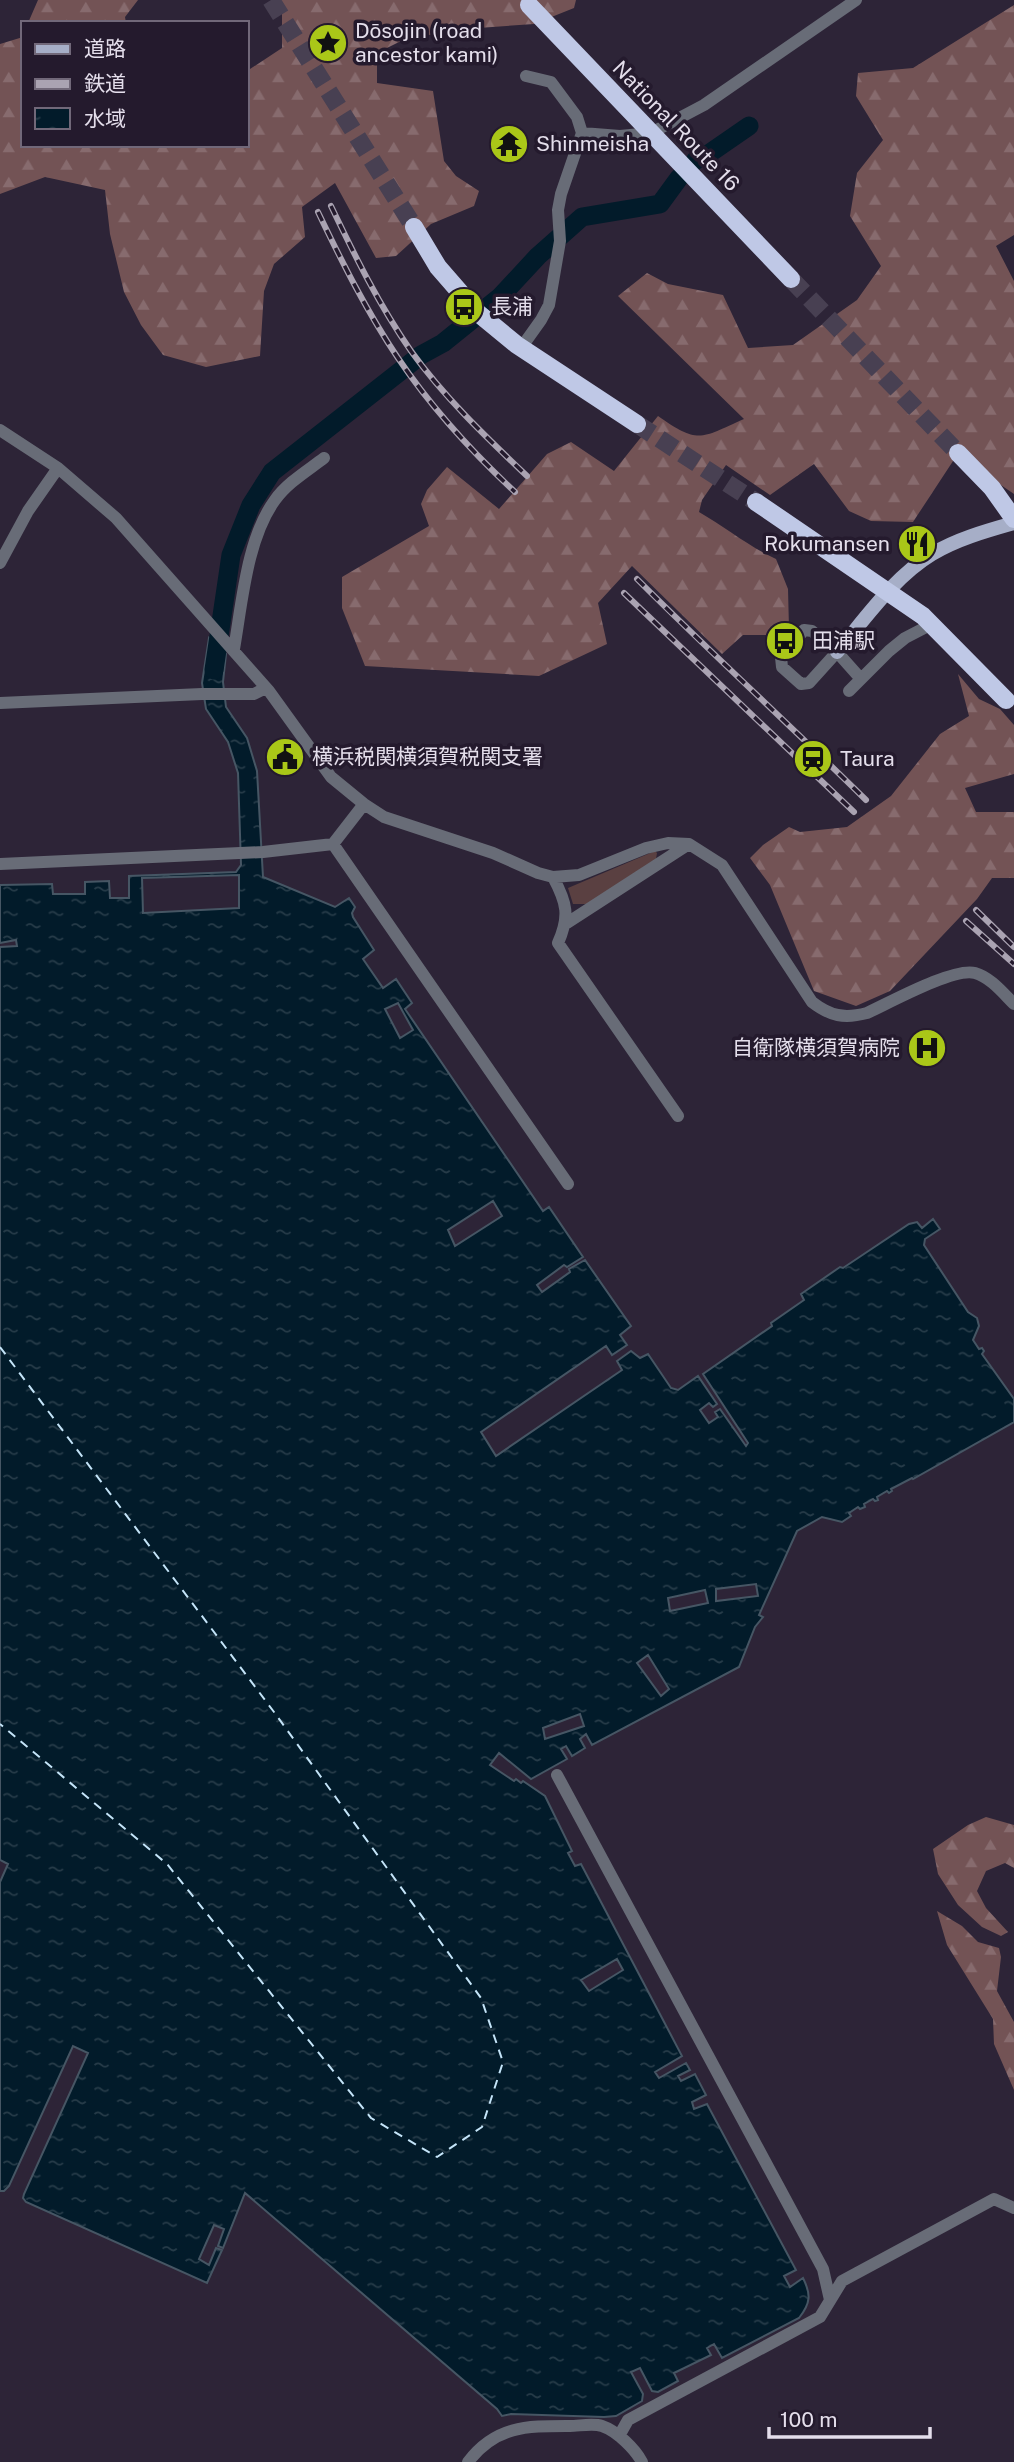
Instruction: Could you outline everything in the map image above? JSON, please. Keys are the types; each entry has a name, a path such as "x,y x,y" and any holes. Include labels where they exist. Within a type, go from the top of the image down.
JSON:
{"highway":[{"name":"National Route 16","path":"528,5 791,279"},
{"path":"414,227 438,267 478,313 521,348 637,424"},
{"path":"958,453 992,488 1014,521"},
{"path":"756,502 932,624 1006,699"}],"main road":[{"path":"837,652 889,592 931,555 1014,521"}],"street":[{"path":"582,133 621,136 651,133 704,105 856,0"},
{"path":"521,348 549,306 560,241 558,210 561,194 582,133 577,117 551,82 526,76"},
{"path":"0,430 58,468 116,518 266,688 331,777 384,817 493,853 538,873 554,877 579,875 646,848 668,843 689,844 722,865 812,1002 825,1012 837,1016 852,1017 867,1013 956,972 969,971 988,979 1014,1004"},
{"path":"231,647 261,523 275,499 286,487 324,458"},
{"path":"0,563 28,511 58,468"},
{"path":"849,691 905,638 932,624"},
{"path":"837,652 809,683 802,684 782,667 781,657 804,631 812,631 837,652 861,679"},
{"path":"0,703 254,694 266,688"},
{"path":"0,864 263,852 333,844 364,804"},
{"path":"333,844 568,1184"},
{"path":"567,923 689,844"},
{"path":"554,877 564,896 567,923 558,943 678,1116"},
{"path":"557,1775 823,2269 830,2301"},
{"path":"619,2436 628,2420 820,2317 842,2281 994,2199 1014,2208"},
{"path":"468,2462 477,2450 497,2436 526,2426 601,2426 619,2436 642,2462"}],"shaded area":[{"path":"655,851 656,859 587,904 573,904 568,888"}],"green space":[{"path":"38,0 138,0 125,17 126,21 29,21"},
{"path":"271,0 576,0 574,8 534,24 464,29 405,39 377,53 377,83 433,91 444,161 456,176 479,191 474,206 431,224 396,256 376,258 335,183 302,207 305,237 274,264 264,291 260,356 206,367 163,355 141,325 124,292 110,234 105,190 45,177 0,194 0,44 21,38 21,147 248,147 248,70 282,48 282,12"},
{"path":"1014,5 1014,235 996,246 1014,281 1014,494 957,455 913,522 871,521 849,511 814,464 770,495 726,465 702,500 699,512 776,559 788,589 789,629 783,635 743,635 722,654 632,566 598,603 607,644 539,676 365,666 342,608 342,577 429,526 421,504 427,490 447,467 499,509 547,454 571,442 614,471 658,416 683,431 700,436 744,419 618,296 647,273 668,284 723,295 748,348 793,345 857,300 881,266 850,216 857,173 883,140 856,96 858,73 913,68"},
{"path":"958,674 979,699 1000,709 1014,725 1014,774 965,788 976,812 1014,812 1014,878 992,878 977,899 890,991 856,1006 814,991 770,885 750,858 789,827 800,832 847,827 891,796 940,734 969,716"},
{"path":"986,1817 1014,1825 1014,1868 1005,1863 986,1871 977,1891 986,1908 1008,1932 1001,1936 982,1927 958,1905 938,1874 933,1849 968,1825"},
{"path":"937,1911 962,1926 978,1942 999,1948 1001,1957 997,1991 1014,2022 1014,2090 994,2044 993,2019 947,1945"}],"water":[{"path":"209,638 226,654 223,682 226,707 247,738 257,771 263,877 335,907 349,898 355,907 353,917 374,950 363,959 383,988 396,979 412,1003 405,1009 543,1211 549,1207 583,1257 567,1267 564,1265 537,1285 542,1292 570,1272 569,1269 585,1260 631,1326 620,1335 627,1345 612,1355 606,1346 481,1432 496,1456 622,1370 617,1361 631,1351 640,1358 648,1354 671,1388 678,1390 698,1376 717,1404 713,1407 709,1403 700,1410 709,1423 718,1417 715,1412 720,1409 746,1446 748,1443 703,1374 772,1326 771,1323 804,1300 801,1294 840,1267 843,1268 909,1224 917,1222 922,1228 933,1219 940,1229 925,1239 924,1245 968,1312 977,1318 979,1326 973,1340 979,1349 982,1348 982,1354 1014,1399 1014,1422 891,1489 889,1493 887,1491 877,1497 878,1500 873,1499 864,1504 865,1507 858,1507 842,1522 822,1517 797,1531 759,1615 763,1617 755,1627 739,1667 592,1745 586,1734 580,1739 585,1748 572,1756 566,1746 561,1749 567,1759 531,1779 499,1753 490,1765 514,1781 523,1781 545,1796 572,1851 568,1853 575,1866 581,1864 682,2056 655,2072 659,2078 686,2063 690,2070 678,2076 681,2081 695,2074 706,2095 692,2102 694,2109 707,2104 796,2270 784,2276 790,2287 803,2278 808,2294 808,2303 799,2318 722,2358 714,2344 707,2348 711,2355 674,2373 678,2381 658,2392 652,2391 640,2368 631,2372 643,2394 642,2401 616,2416 502,2416 245,2193 223,2248 218,2246 224,2229 214,2225 199,2259 209,2265 216,2248 222,2250 207,2283 26,2202 24,2194 88,2053 73,2046 9,2186 0,2191 0,1882 8,1864 0,1860 0,947 17,946 16,940 0,943 0,885 52,884 53,894 85,894 85,882 109,881 110,898 129,898 129,876 236,872 241,865 238,773 228,742 206,709 202,683","holes":["239,875 239,908 143,913 142,878","398,1003 413,1030 400,1038 385,1009","493,1201 502,1216 455,1246 448,1230","756,1584 758,1596 716,1601 716,1589","705,1590 708,1603 670,1611 668,1598","648,1655 669,1689 661,1696 637,1663","580,1714 584,1726 545,1739 543,1728","617,1959 623,1970 589,1991 581,1980"]}],"waterway":[{"path":"695,161 749,126"},
{"path":"214,670 231,555 251,505 272,472 500,297 538,256 582,217 660,204 679,178"}],"ferry route":[{"path":"0,1347 274,1712 481,1998 503,2062 482,2127 437,2157 371,2118 167,1864 0,1724"}],"tunnel":[{"path":"271,0 414,227"},
{"path":"791,279 958,453"},
{"path":"637,424 756,502"}],"railway":[{"path":"331,206 358,262 411,351 451,400 527,476"},
{"path":"318,212 365,305 411,376 453,428 515,492"},
{"path":"637,579 866,800"},
{"path":"624,593 854,812"},
{"path":"976,910 1014,947"},
{"path":"966,921 1014,964"}],"place":[{"name":"Dōsojin (road ancestor kami)","path":"328,43"},
{"name":"Shinmeisha","path":"509,144"},
{"name":"長浦","path":"464,307"},
{"name":"Rokumansen","path":"917,544"},
{"name":"田浦駅","path":"785,641"},
{"name":"横浜税関横須賀税関支署","path":"285,757"},
{"name":"Taura","path":"813,759"},
{"name":"自衛隊横須賀病院","path":"927,1048"}]}
